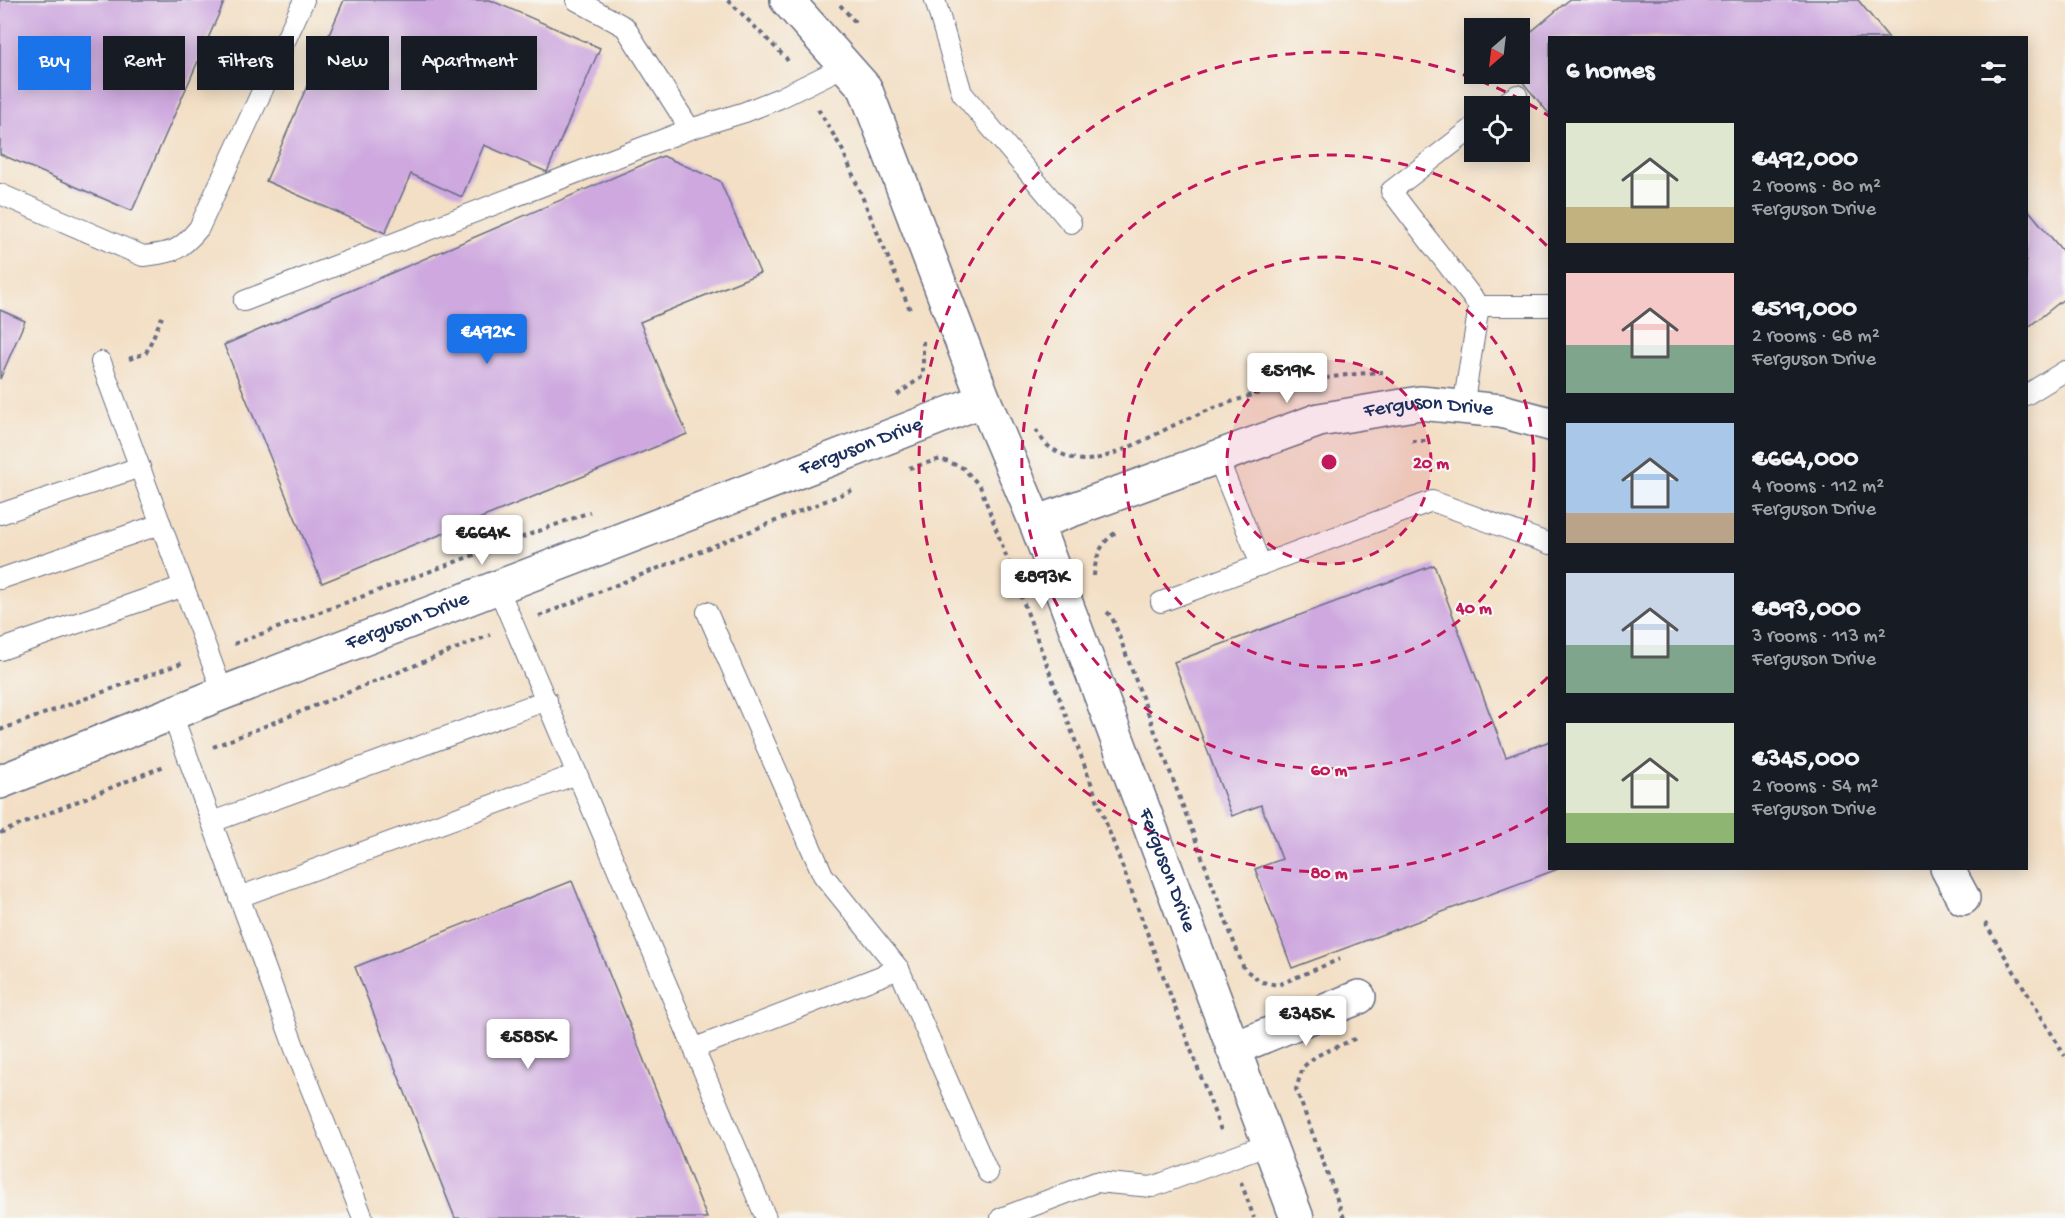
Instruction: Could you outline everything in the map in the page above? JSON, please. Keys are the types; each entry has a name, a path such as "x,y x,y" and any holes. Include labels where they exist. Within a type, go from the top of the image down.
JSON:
{"street":[{"name":"Ferguson Drive","path":"796,3 865,88 984,400 1036,522 1297,1218"},
{"name":"Ferguson Drive","path":"0,782 223,693 984,400"},
{"name":"Ferguson Drive","path":"1036,522 1319,420 1420,403 1501,411 1548,423"},
{"path":"1948,870 1963,898"},
{"path":"1233,1049 1359,998"}],"lane":[{"path":"0,194 143,256 166,254 184,246 199,228 304,0"},
{"path":"576,0 625,27 690,129"},
{"path":"935,0 962,93 1071,223"},
{"path":"244,301 690,129 745,112 845,66"},
{"path":"1463,407 1479,306 1391,191 1464,135"},
{"path":"1479,306 1548,306"},
{"path":"102,365 223,693"},
{"path":"2028,394 2065,370"},
{"path":"1218,456 1261,565"},
{"path":"0,514 140,467"},
{"path":"1161,602 1432,501 1548,543"},
{"path":"0,579 161,524"},
{"path":"0,650 183,586"},
{"path":"498,588 766,1218"},
{"path":"707,612 823,875 899,969 988,1173"},
{"path":"212,822 547,700"},
{"path":"172,714 295,1049 363,1218"},
{"path":"239,897 577,774"},
{"path":"695,1048 899,969"},
{"path":"1001,1218 1096,1182 1152,1187 1269,1144"}],"path":[{"path":"728,0 786,58 842,149 914,319"},
{"path":"835,0 851,15 857,25"},
{"path":"102,365 146,353 162,317"},
{"path":"896,396 923,376 923,340"},
{"path":"1032,425 1047,445 1061,454 1084,460 1113,454 1187,419 1265,392 1349,373 1393,372"},
{"path":"1411,441 1434,440"},
{"path":"0,730 597,509"},
{"path":"1094,585 1095,560 1109,537 1119,531"},
{"path":"1105,611 1112,617 1244,969 1262,982 1278,985 1340,960"},
{"path":"0,827 7,830"},
{"path":"1963,898 1977,908 2065,1056"},
{"path":"1344,1218 1296,1089 1303,1067 1316,1056 1363,1035"}],"building":[{"path":"0,0 225,0 209,36 197,36 197,64 132,211 0,154"},
{"path":"344,0 490,0 600,48 547,172 484,145 462,197 411,174 385,233 266,181 306,88 306,90 389,90 389,36 328,36"},
{"path":"1569,0 1858,0 1887,36 1548,36 1548,113 1524,84 1530,84 1530,33"},
{"path":"663,156 720,181 760,273 640,322 687,434 322,583 224,345"},
{"path":"2028,209 2065,254 2065,298 2028,327"},
{"path":"0,310 25,321 0,379"},
{"path":"1434,565 1506,757 1548,742 1548,870 1555,870 1292,968 1255,869 1282,859 1261,805 1232,816 1174,662"},
{"path":"572,881 707,1218 455,1218 355,967"}]}
